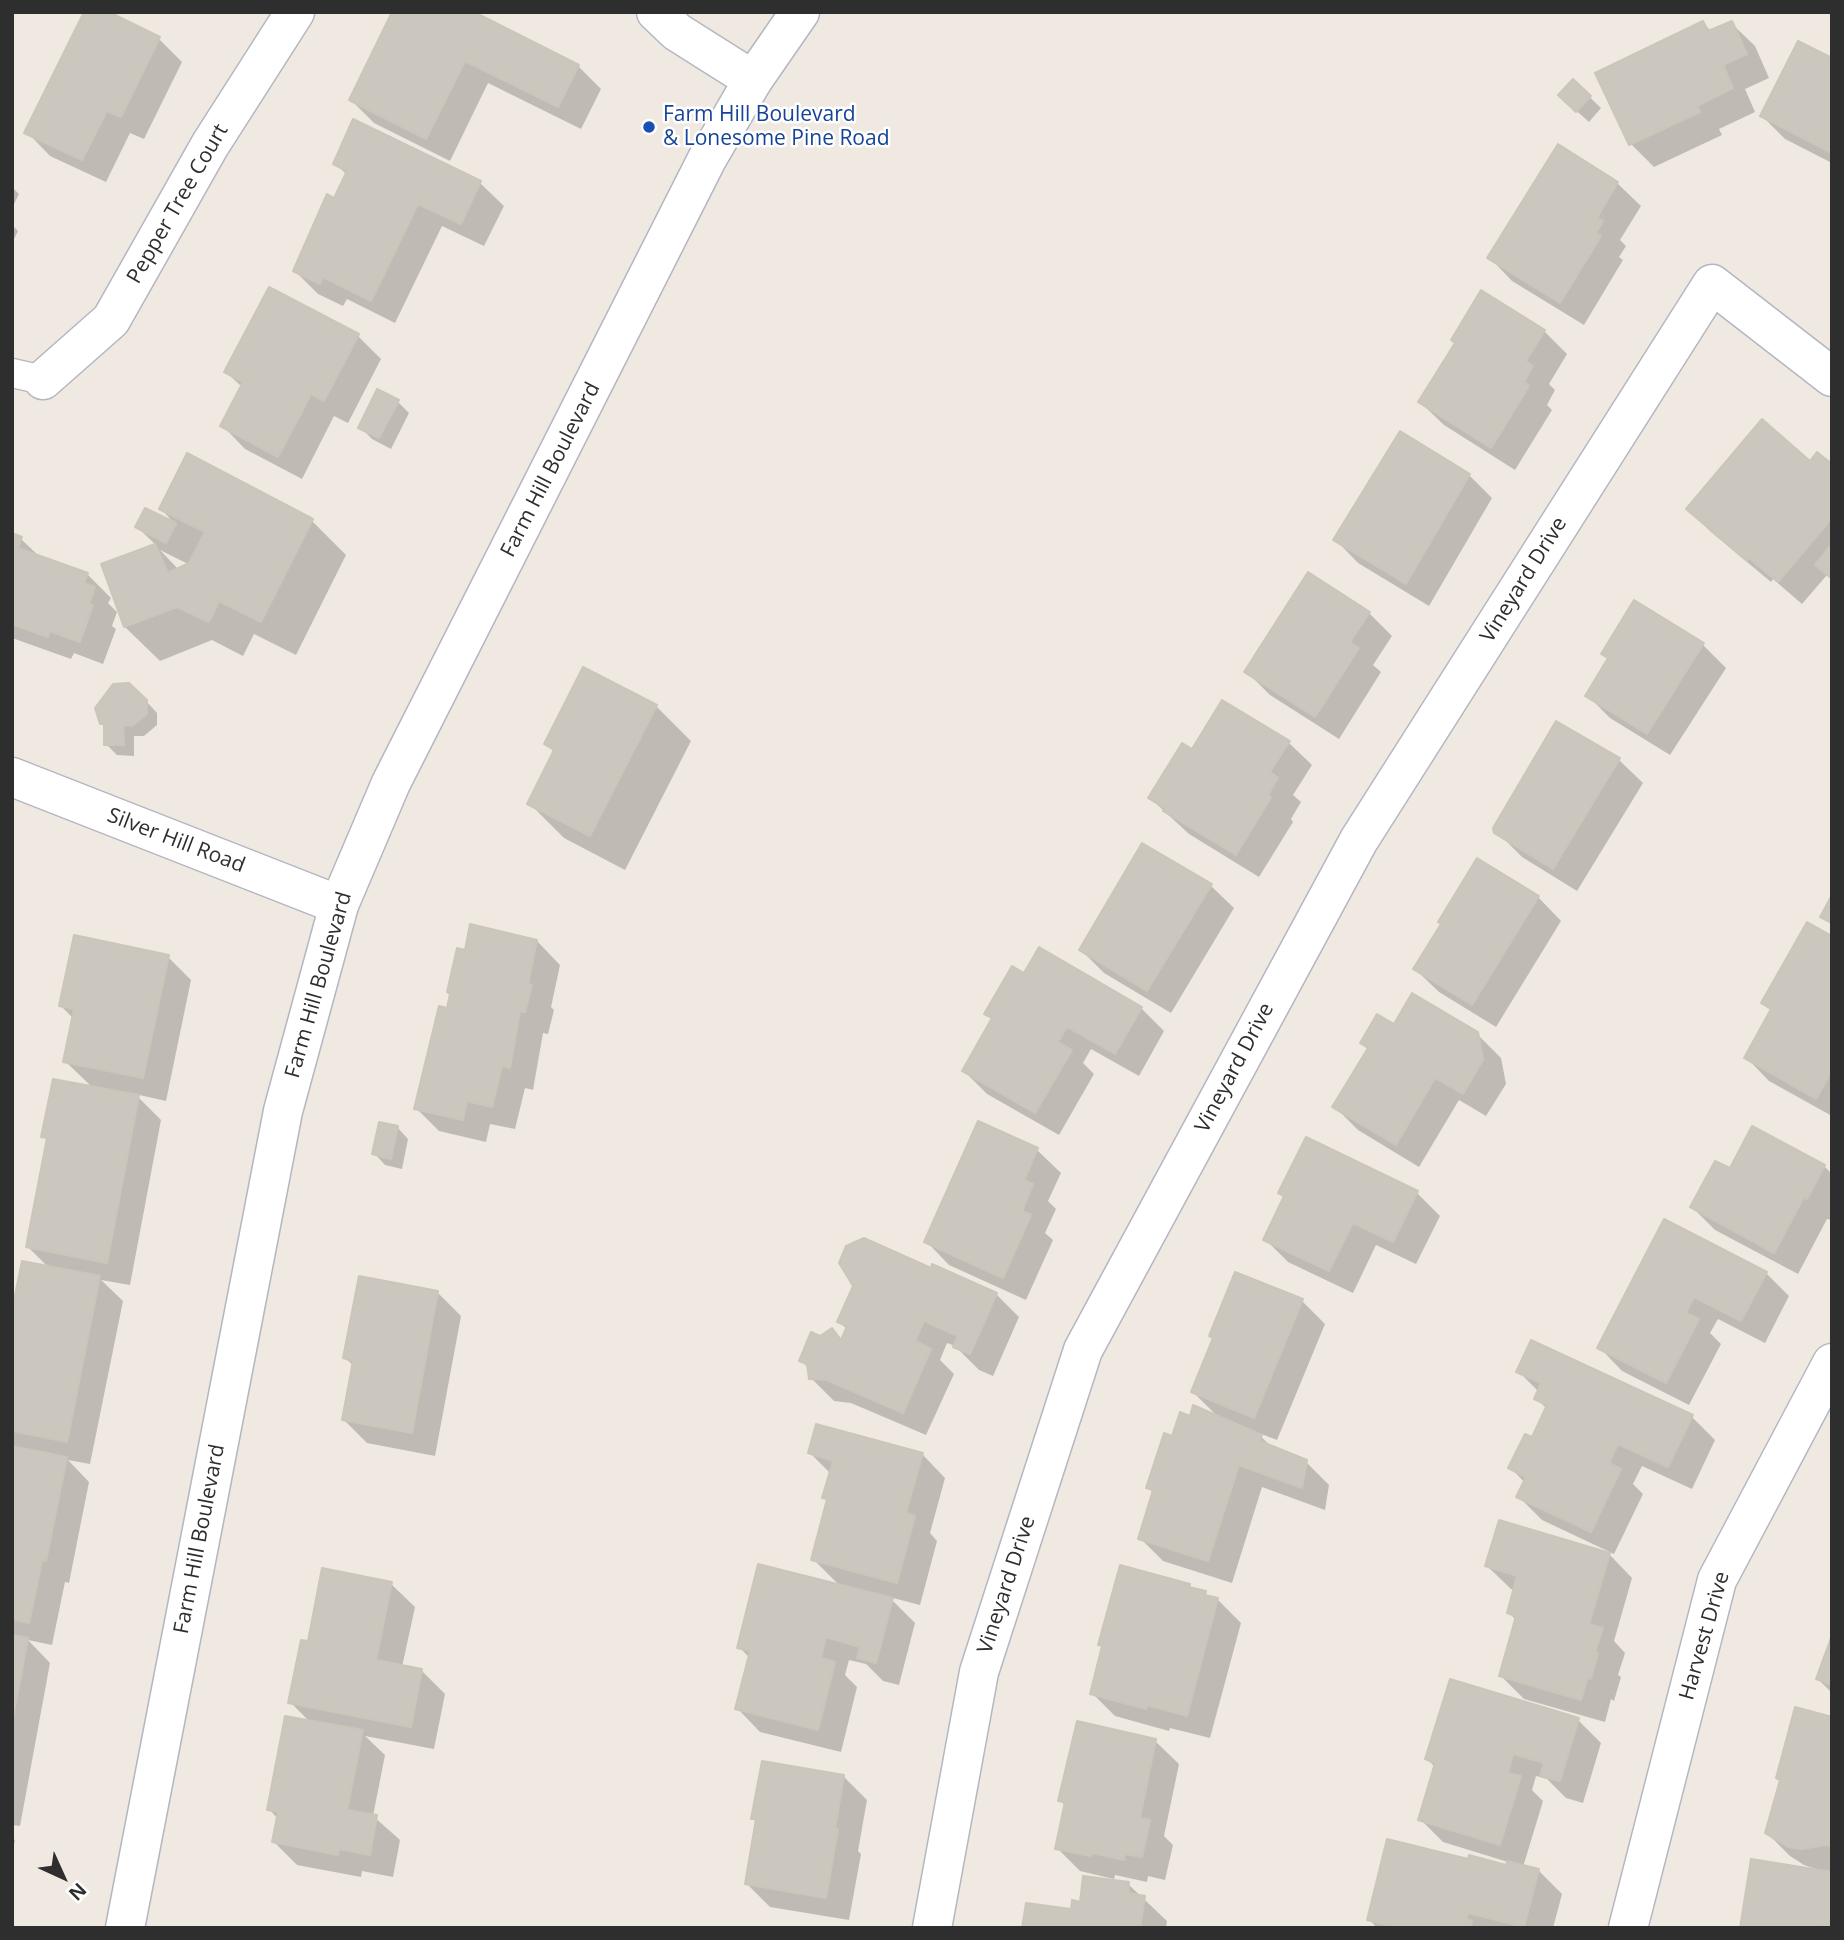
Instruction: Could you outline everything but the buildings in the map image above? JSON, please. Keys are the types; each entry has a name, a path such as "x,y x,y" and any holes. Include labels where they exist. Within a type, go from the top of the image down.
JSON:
{"street":[{"name":"Pepper Tree Court","path":"28,376 111,320 210,145 295,12"},
{"path":"656,12 677,32 753,80"},
{"name":"Farm Hill Boulevard","path":"125,1928 283,1111 339,905 391,783 707,159 753,80 800,12"},
{"name":"Vineyard Drive","path":"932,1928 979,1672 1083,1350 1359,840 1712,284 1832,377"},
{"name":"Silver Hill Road","path":"12,777 339,905"},
{"name":"Harvest Drive","path":"1628,1928 1717,1580 1832,1363"}],"place":[{"name":"Farm Hill Boulevard & Lonesome Pine Road","path":"649,127"}]}
